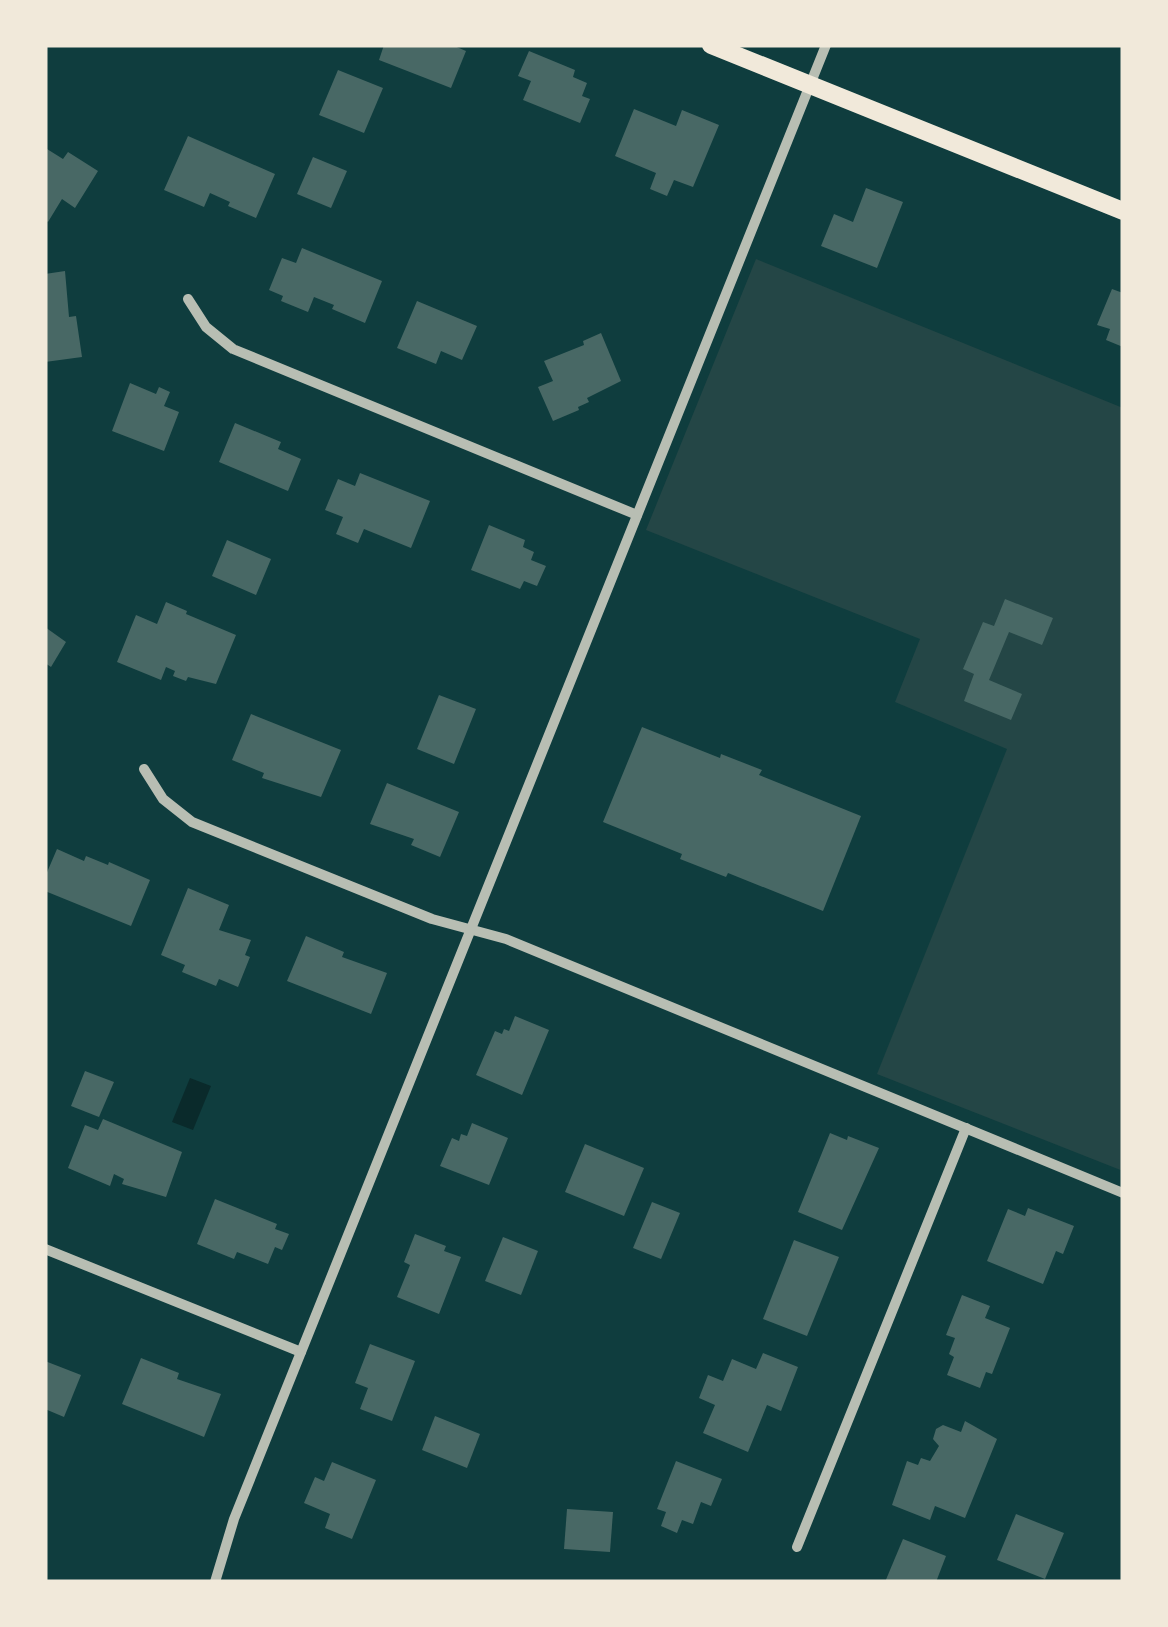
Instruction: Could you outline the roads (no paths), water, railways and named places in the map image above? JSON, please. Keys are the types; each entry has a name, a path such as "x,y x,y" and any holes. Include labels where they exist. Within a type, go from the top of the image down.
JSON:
{"main road":[{"path":"712,45 1123,211"}],"street":[{"path":"215,1582 234,1518 826,45"},
{"path":"188,299 206,328 233,349 637,514"},
{"path":"144,769 164,799 192,822 432,919 506,939 1123,1193"},
{"path":"797,1547 966,1128"},
{"path":"45,1249 301,1352"}]}
